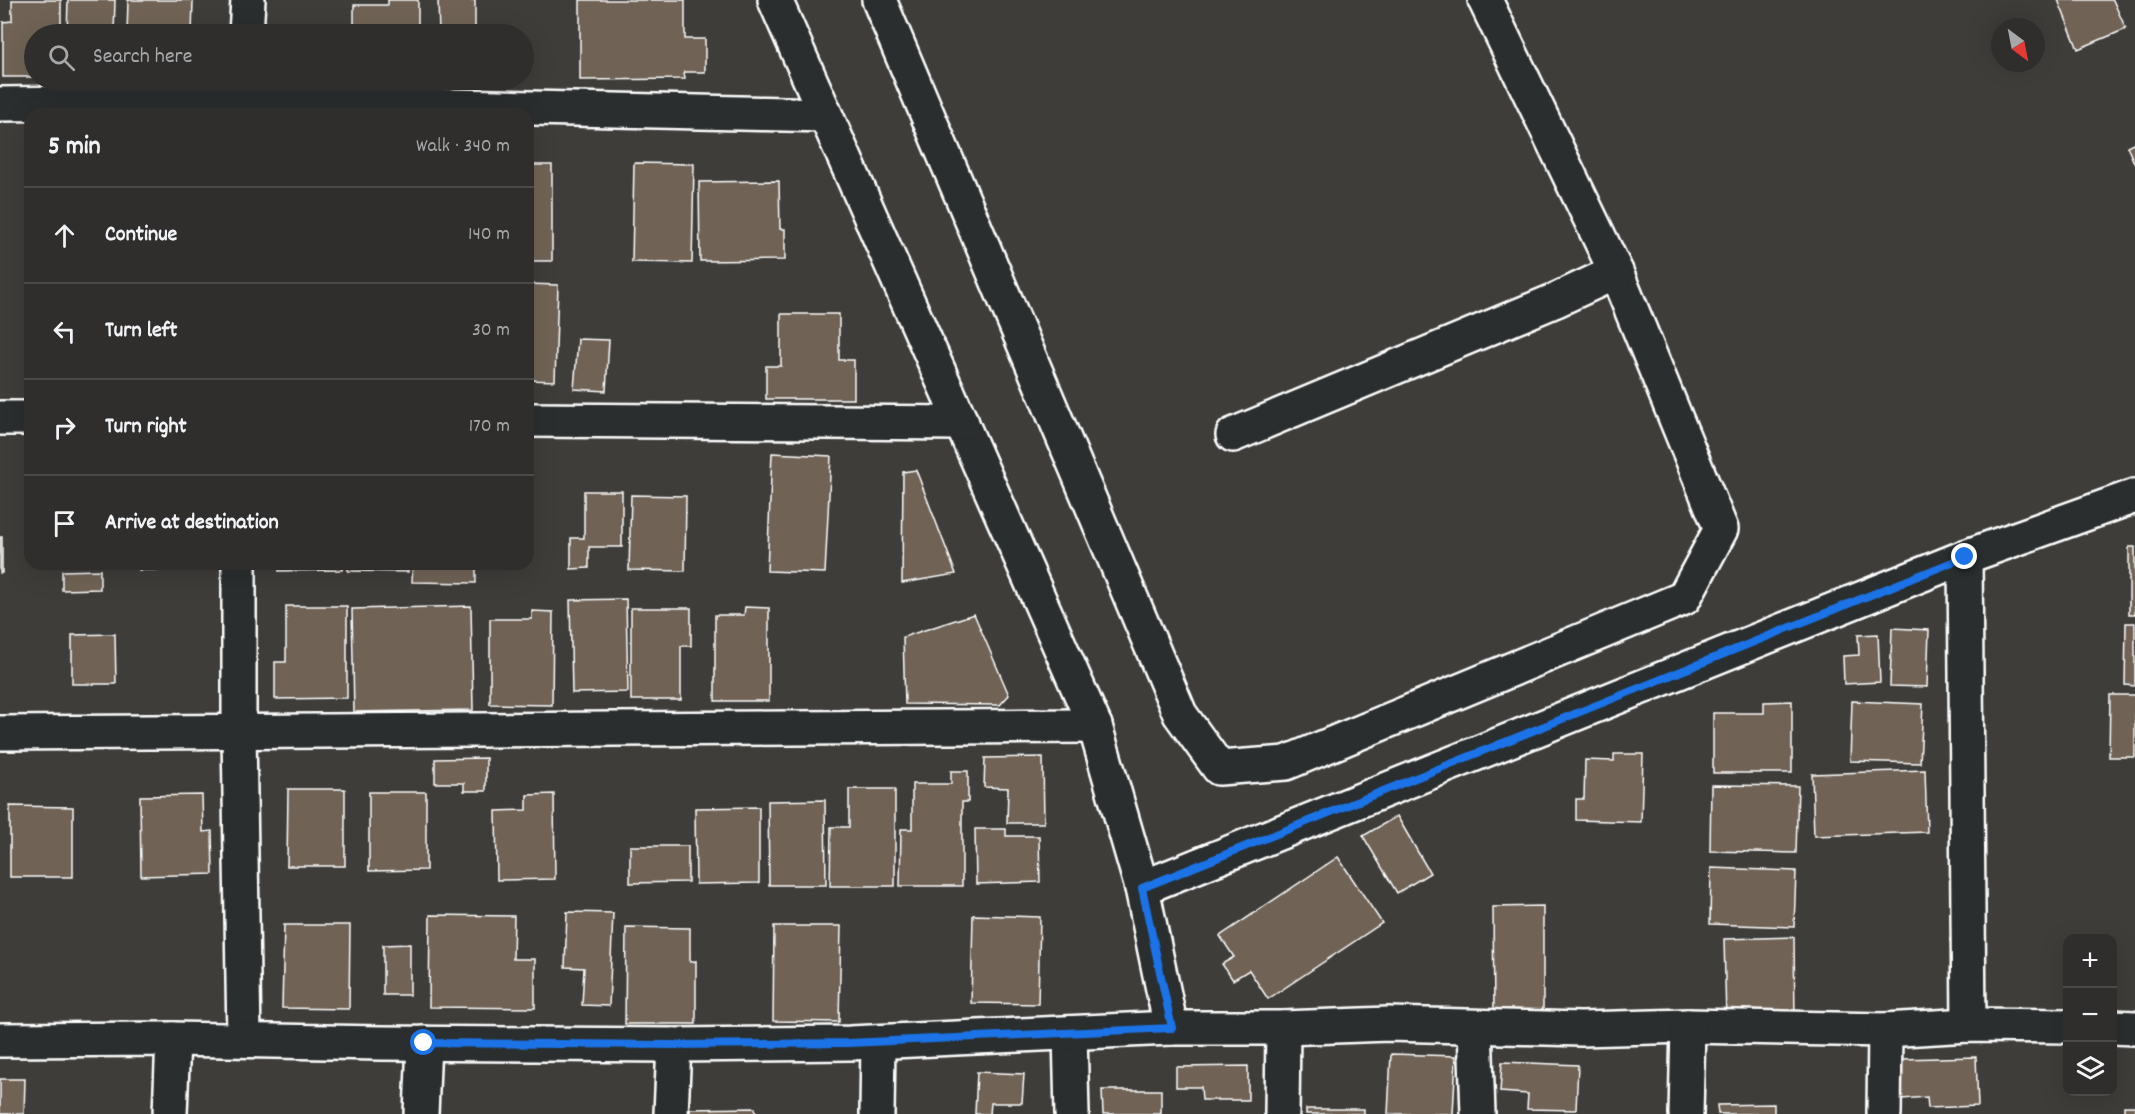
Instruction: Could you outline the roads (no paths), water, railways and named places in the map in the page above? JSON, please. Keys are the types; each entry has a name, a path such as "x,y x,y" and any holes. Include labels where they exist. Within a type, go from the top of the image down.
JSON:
{"street":[{"path":"247,24 248,0"},
{"path":"775,0 1095,726 1142,888 1172,1028"},
{"path":"879,0 1180,714 1219,768 1286,763 1684,598 1721,529 1616,272 1485,0"},
{"path":"0,104 244,98 825,115"},
{"path":"1233,435 1557,300 1616,272"},
{"path":"0,418 24,418"},
{"path":"534,420 962,423"},
{"path":"1142,888 1965,557 2135,496"},
{"path":"1965,557 1969,1025"},
{"path":"239,570 238,732 244,1039"},
{"path":"0,733 1095,726"},
{"path":"0,1040 244,1039 674,1045 878,1042 1172,1028 1283,1028 1388,1024 1581,1029 1688,1026 1885,1030 1969,1025 2063,1026"},
{"path":"1686,1114 1688,1026"},
{"path":"1475,1027 1478,1114"},
{"path":"2117,1027 2135,1028"},
{"path":"1282,1114 1283,1028"},
{"path":"1884,1114 1885,1030"},
{"path":"1070,1034 1072,1114"},
{"path":"170,1114 173,1039"},
{"path":"877,1114 878,1042"},
{"path":"421,1114 424,1043"},
{"path":"670,1114 674,1045"}]}
